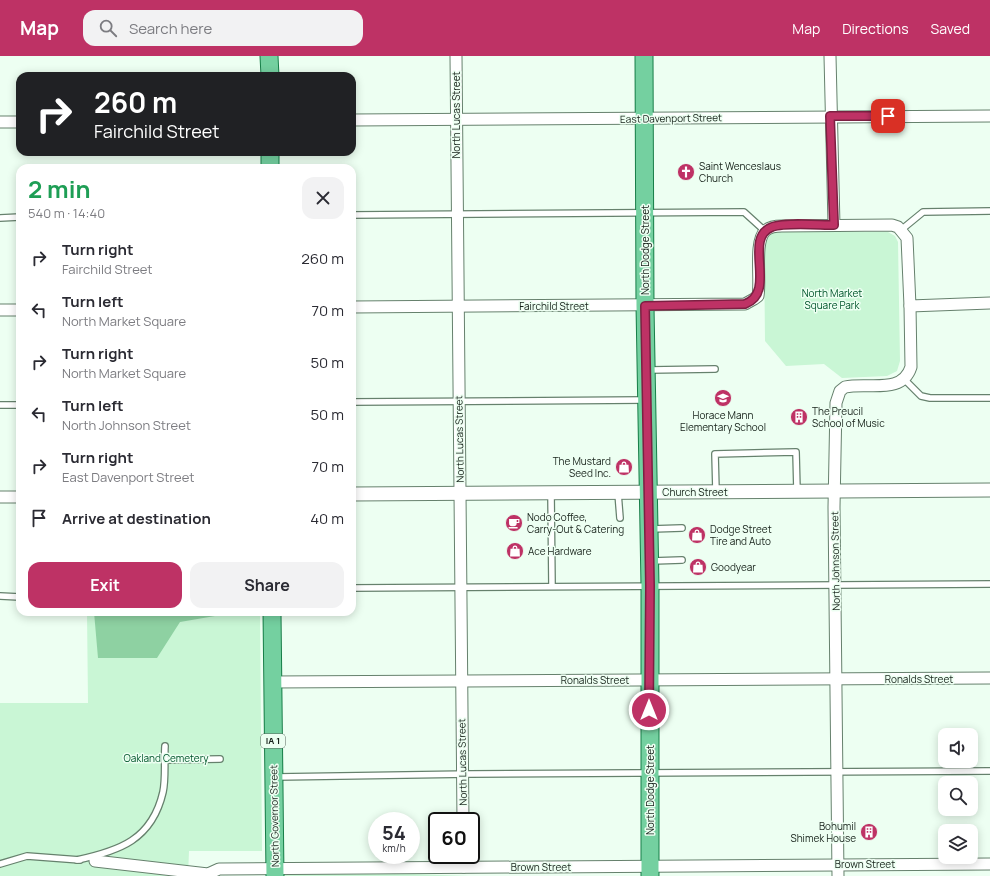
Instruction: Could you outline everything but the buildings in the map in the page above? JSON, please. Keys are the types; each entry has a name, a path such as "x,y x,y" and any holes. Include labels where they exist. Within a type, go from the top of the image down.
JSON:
{"main road":[{"path":"270,56 270,72"},
{"name":"North Dodge Street","path":"644,56 646,400 650,586 650,871"},
{"name":"North Governor Street","path":"272,616 275,873"}],"street":[{"name":"North Lucas Street","path":"456,56 463,812"},
{"path":"830,56 830,116 834,225"},
{"name":"East Davenport Street","path":"356,120 990,116"},
{"path":"0,122 16,122"},
{"path":"765,231 772,227 782,226 834,225 892,225 902,230 909,245 911,367 905,380"},
{"name":"Fairchild Street","path":"356,307 645,306 745,304 754,300 758,296 760,245 765,231"},
{"path":"910,306 990,303"},
{"path":"0,310 16,310"},
{"name":"North Johnson Street","path":"838,876 834,491 836,403 840,391 845,387 895,385 905,380"},
{"name":"Church Street","path":"356,494 990,490"},
{"path":"0,497 16,497"},
{"name":"Ronalds Street","path":"272,682 990,678"},
{"name":"Brown Street","path":"94,861 208,875 219,869 275,873 650,871 838,864 990,864"}],"lane":[{"path":"902,230 923,212 990,211"},
{"path":"356,215 744,212 765,231"},
{"path":"0,218 16,218"},
{"path":"646,370 715,369"},
{"path":"905,380 922,396 930,398 990,398"},
{"path":"356,402 646,400"},
{"path":"0,405 16,405"},
{"path":"716,492 715,454 796,452 797,491"},
{"path":"551,493 552,586"},
{"path":"618,493 620,518"},
{"path":"649,529 682,528"},
{"path":"649,561 682,560"},
{"path":"356,588 990,584"},
{"path":"0,596 16,597"},
{"path":"77,860 116,850 135,839 147,825 156,810 163,792 165,746"},
{"path":"164,760 220,759"},
{"path":"274,777 463,774 990,771"},
{"path":"0,864 27,856 94,861"}],"green space":[{"name":"North Market Square Park","path":"776,232 888,232 895,236 898,242 900,361 897,371 887,376 842,378 824,364 786,366 765,341 764,243 767,235"},
{"name":"Oakland Cemetery","path":"87,616 260,616 262,851 189,851 188,876 0,876 0,703 88,703"},
{"path":"94,616 215,616 180,622 157,658 98,658"},
{"path":"275,869 469,876 276,876"}],"place":[{"name":"Saint Wenceslaus Church","path":"686,172"},
{"name":"Horace Mann Elementary School","path":"723,398"},
{"name":"The Preucil School of Music","path":"799,417"},
{"name":"The Mustard Seed Inc.","path":"624,467"},
{"name":"Nodo Coffee, Carry-Out & Catering","path":"514,523"},
{"name":"Dodge Street Tire and Auto","path":"697,535"},
{"name":"Ace Hardware","path":"515,551"},
{"name":"Goodyear","path":"698,567"},
{"name":"Bohumil Shimek House","path":"869,832"}],"route":[{"path":"649,710 650,586 645,306 745,304 754,300 758,296 760,245 761,238 765,231 772,227 782,226 834,225 830,116 888,116"}]}
